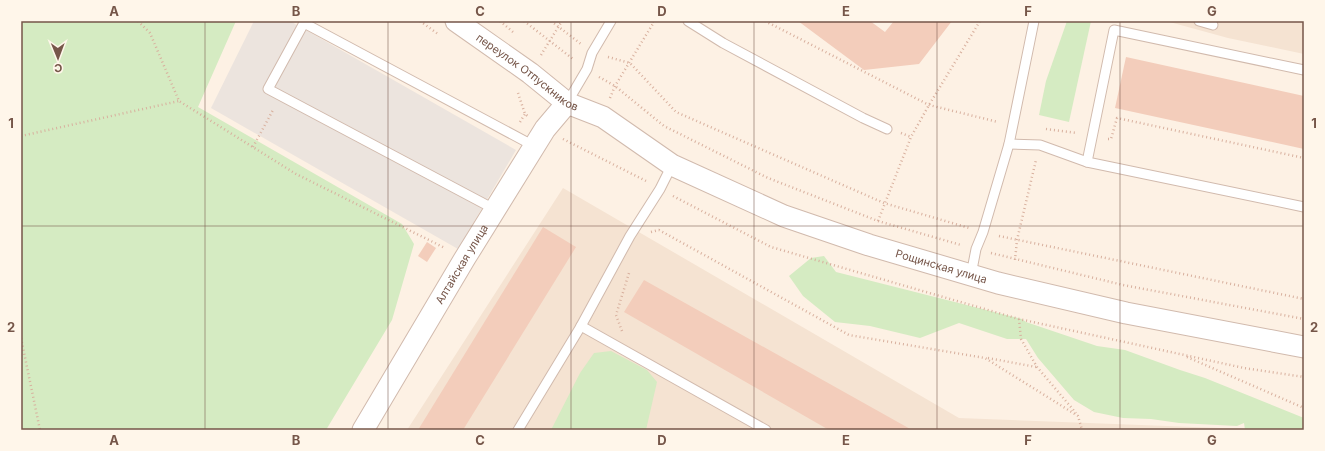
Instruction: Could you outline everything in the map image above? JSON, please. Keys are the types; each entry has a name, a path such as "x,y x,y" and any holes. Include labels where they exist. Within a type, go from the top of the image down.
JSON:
{"street":[{"name":"переулок Отпускников","path":"456,21 530,73 567,103 603,117"},
{"name":"Алтайская улица","path":"363,430 465,258 496,210 534,146 545,129 567,103"},
{"name":"Рощинская улица","path":"603,117 672,165 784,216 869,245 971,276 1126,313 1304,347"}],"lane":[{"path":"567,103 587,70 592,52 612,21"},
{"path":"688,21 730,47 887,129"},
{"path":"971,276 976,249 983,232 1009,144 1034,21"},
{"path":"1199,21 1212,25"},
{"path":"496,210 268,89 304,23 534,146"},
{"path":"1087,162 1114,30 1304,70"},
{"path":"1009,144 1040,145 1087,162 1304,207"},
{"path":"518,430 581,326 630,236 660,189 672,165"},
{"path":"581,326 766,430"}],"path":[{"path":"138,21 150,33 179,102 296,174 465,258"},
{"path":"524,21 587,70 614,86 664,126 768,178 878,221 1015,260 1123,284 1304,318"},
{"path":"551,21 592,52 630,63 676,112 884,203 983,232 1017,240 1304,299"},
{"path":"603,117 614,86 630,63 654,22 652,21"},
{"path":"765,21 929,105 1012,126"},
{"path":"878,221 911,137 980,21"},
{"path":"253,147 281,95"},
{"path":"21,136 179,102"},
{"path":"1015,260 1017,240 1040,145 1042,128 1111,139 1117,118 1304,158"},
{"path":"648,232 659,230 849,335 1037,367"},
{"path":"630,270 616,315 633,355"},
{"path":"1020,319 1021,339 1037,367 1078,416 1082,430"},
{"path":"21,338 40,430"},
{"path":"1180,354 1304,408"},
{"path":"985,358 1078,416"}],"shaded area":[{"path":"254,21 290,21 516,150 458,249 211,108"},
{"path":"1166,21 1304,21 1304,54 1228,38"},
{"path":"563,188 959,418 1273,430 407,430"}],"green space":[{"path":"21,21 236,21 198,107 402,224 414,244 392,320 326,430 21,430"},
{"path":"1067,21 1091,21 1069,122 1039,115 1046,81"},
{"path":"824,256 836,272 1022,319 1026,322 1097,346 1125,350 1205,378 1304,418 1304,430 1245,430 1244,423 1237,426 1179,423 1151,419 1123,418 1094,412 1074,400 1038,358 1026,339 1007,339 959,323 920,338 870,326 835,322 803,296 789,276 811,258"},
{"path":"611,351 647,370 657,382 646,430 551,430 580,373 594,353"}],"building":[{"path":"798,21 870,21 885,32 894,21 952,21 919,64 864,70"},
{"path":"1126,57 1304,96 1304,149 1115,108"},
{"path":"543,227 576,247 463,430 418,430"},
{"path":"427,242 436,248 427,262 418,256"},
{"path":"644,280 912,430 829,430 624,312"}]}
